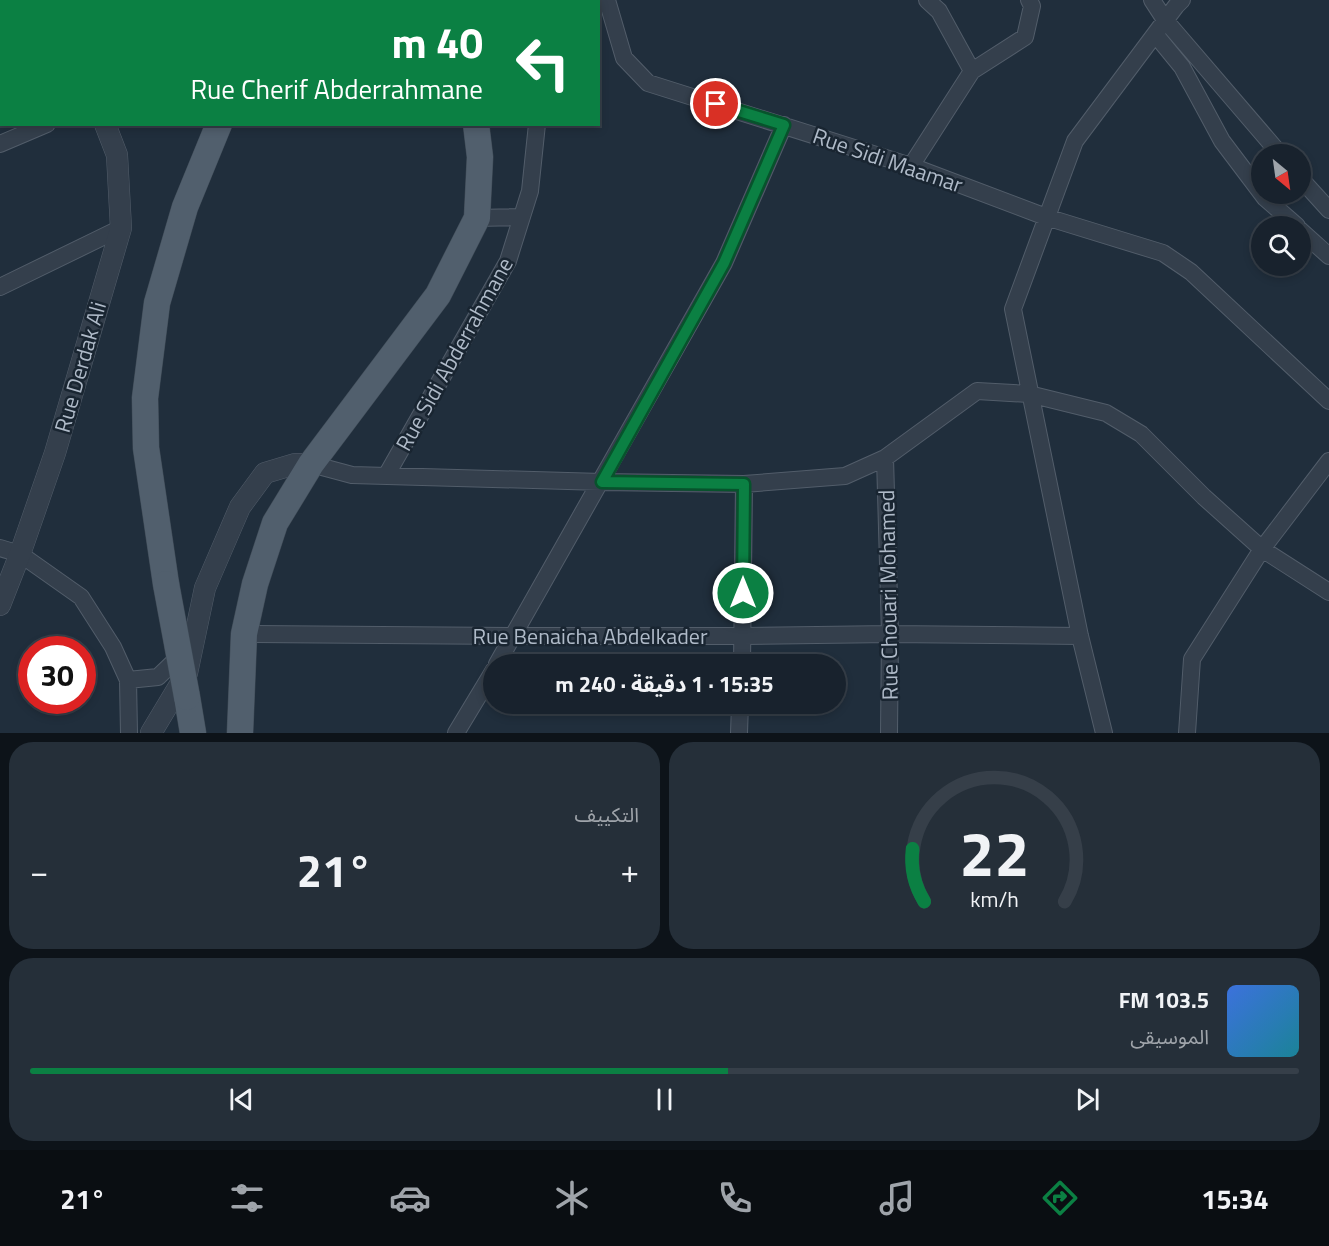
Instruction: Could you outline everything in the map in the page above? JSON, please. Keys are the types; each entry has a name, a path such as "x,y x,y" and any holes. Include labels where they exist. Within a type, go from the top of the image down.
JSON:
{"main road":[{"path":"193,733 166,584 146,448 145,398 157,303 185,207 218,126"},
{"path":"240,733 244,634 255,584 275,523 311,464 438,295 477,218 480,157 476,126"}],"street":[{"name":"Rue Sidi Maamar","path":"607,0 624,58 648,83 911,166 1046,217 1163,253 1191,273 1329,401"},
{"path":"927,0 939,12 972,71"},
{"path":"911,166 972,71 1025,37 1032,6 1029,0"},
{"path":"1152,0 1160,27 1222,141 1251,179"},
{"path":"1104,733 1080,636 1012,309 1075,141 1178,2"},
{"path":"1160,27 1265,144"},
{"path":"503,654 724,263 784,125"},
{"path":"0,144 42,126"},
{"name":"Rue Derdak Ali","path":"0,605 55,453 121,228 117,155 106,126"},
{"name":"Rue Sidi Abderrahmane","path":"386,476 508,261 530,191 537,126"},
{"path":"1311,190 1329,210"},
{"path":"1279,204 1289,216"},
{"path":"477,218 522,217"},
{"path":"0,287 121,228"},
{"path":"1311,240 1329,256"},
{"path":"151,733 187,673 205,588 240,507 265,473 295,464 311,464 352,475 602,482 744,484 845,477 885,458 977,391 1029,394 1106,413 1141,434 1204,497 1262,549 1329,592"},
{"name":"Rue Chouari Mohamed","path":"885,458 890,634 889,733"},
{"path":"1187,733 1192,659 1262,549 1329,461"},
{"path":"742,654 744,484"},
{"path":"0,548 20,554 81,597 113,647 128,680 129,733"},
{"name":"Rue Benaicha Abdelkader","path":"244,634 1080,636"},
{"path":"128,680 158,677 193,644"},
{"path":"456,733 483,688"},
{"path":"740,733 741,714"}],"route":[{"path":"716,104 784,125 724,263 602,482 744,484 743,593"}]}
